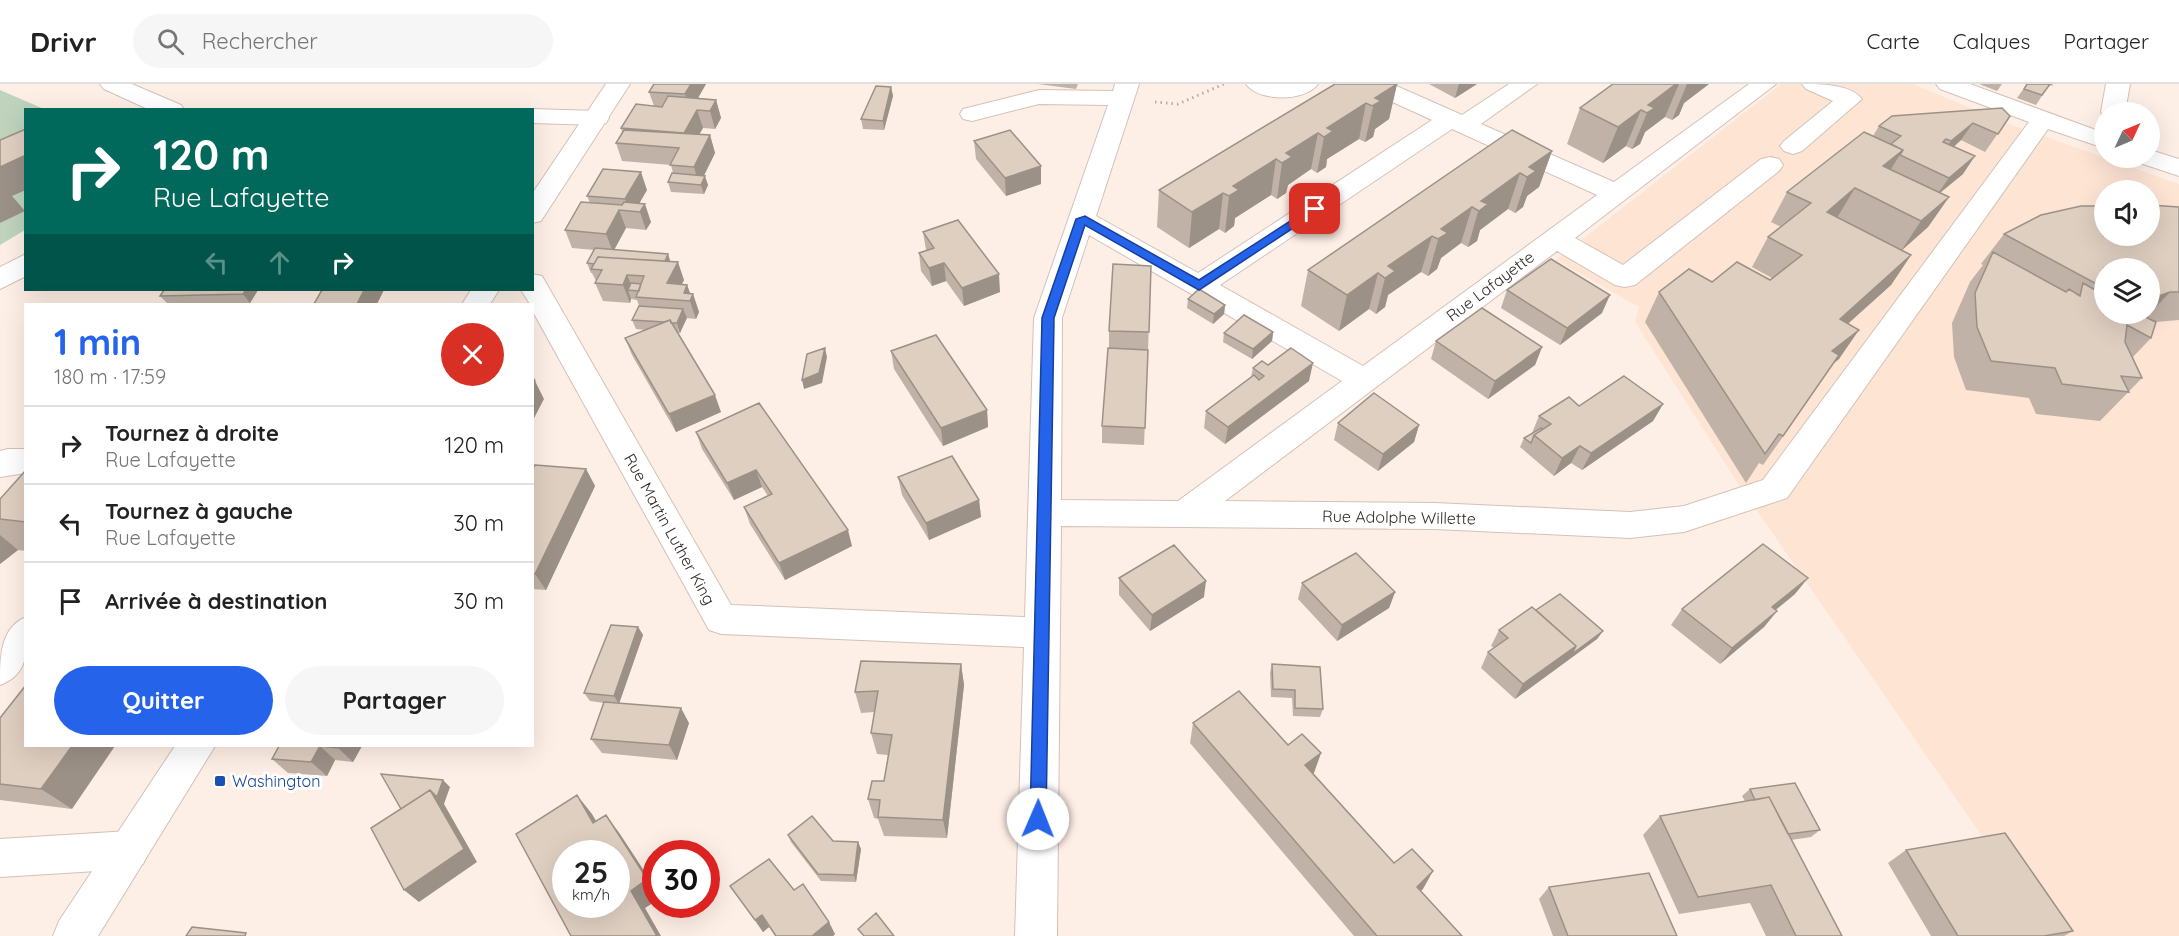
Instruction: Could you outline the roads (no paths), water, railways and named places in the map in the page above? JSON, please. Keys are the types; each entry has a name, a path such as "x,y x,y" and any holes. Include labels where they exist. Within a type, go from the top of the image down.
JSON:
{"street":[{"path":"112,84 167,108"},
{"path":"534,212 618,84"},
{"path":"1258,84 1266,89 1296,90 1306,84"},
{"path":"1372,84 1615,193"},
{"path":"1199,286 1457,122 1525,84"},
{"name":"Rue Lafayette","path":"1184,514 1764,84"},
{"path":"1814,84 1858,92"},
{"path":"1948,84 2094,137"},
{"path":"2115,102 2118,84"},
{"path":"972,114 1039,97 1124,91 1048,318 1036,936"},
{"path":"1793,146 1858,92"},
{"path":"534,116 597,117"},
{"name":"Rue Adolphe Willette","path":"1044,513 1435,516 1630,525 1684,519 1750,495 1774,489 2044,118"},
{"path":"2160,162 2179,168"},
{"path":"1554,238 1625,278 1770,165"},
{"path":"1081,219 1364,380"},
{"path":"0,280 24,264"},
{"name":"Rue Martin Luther King","path":"534,287 721,619 1042,633"},
{"path":"0,465 9,461 24,461"},
{"path":"0,669 24,635"},
{"path":"74,936 195,747"},
{"path":"0,858 129,850"}],"place":[{"name":"Washington","path":"220,781"}]}
